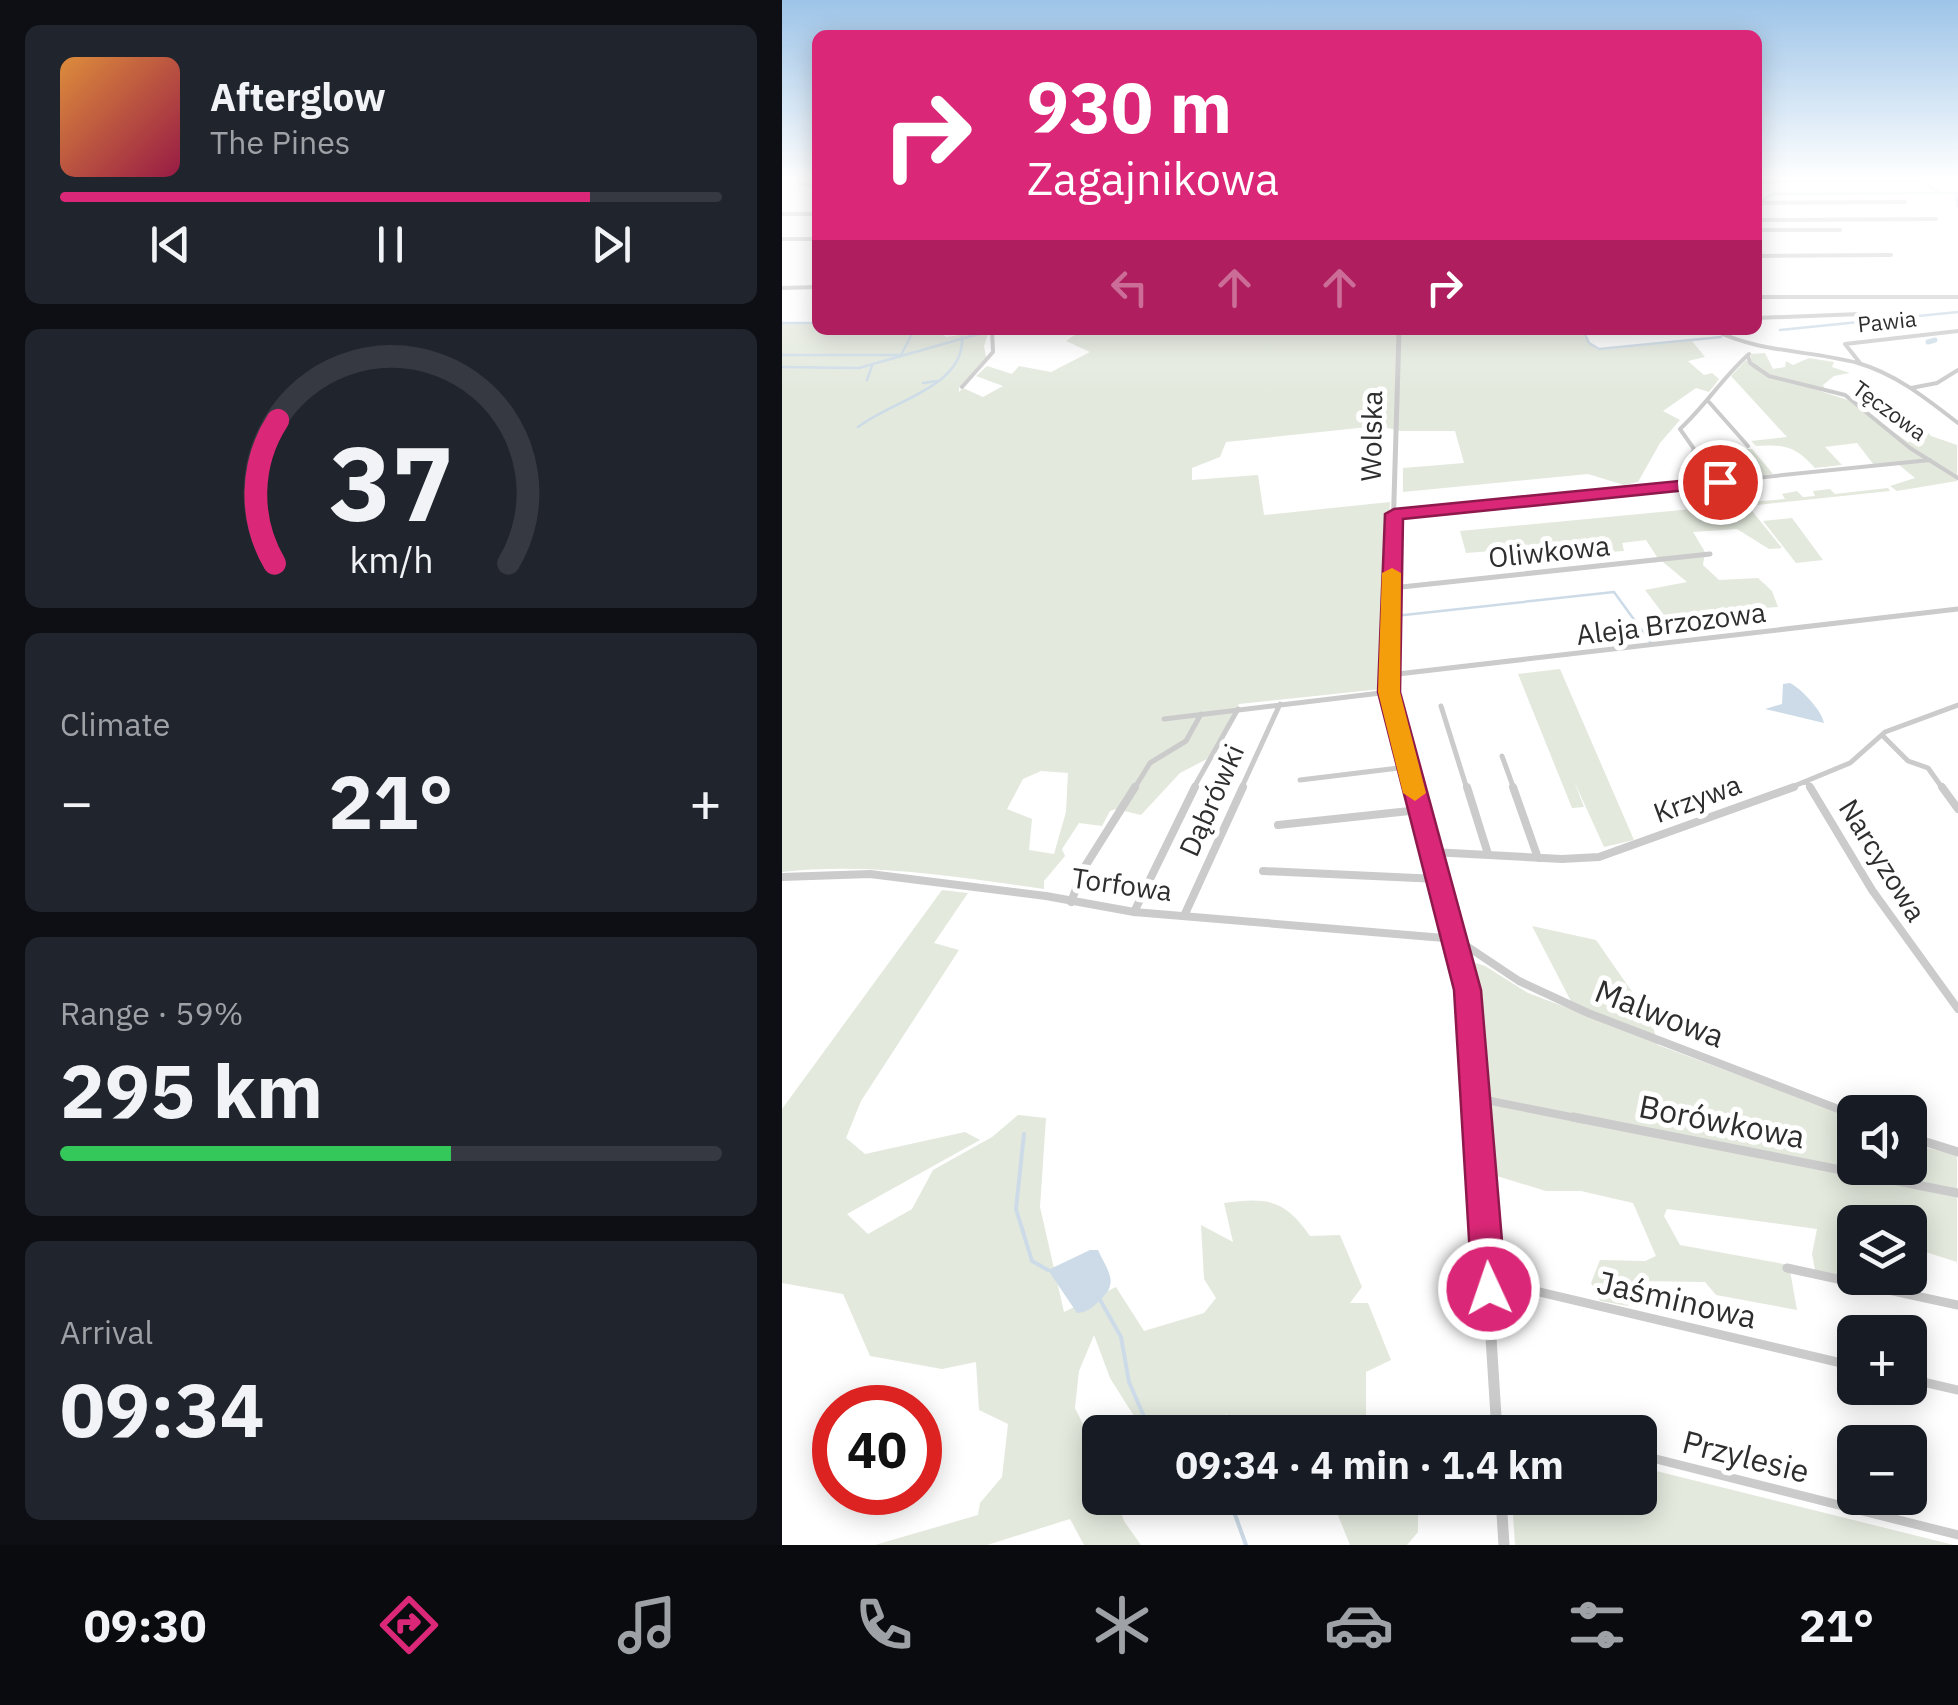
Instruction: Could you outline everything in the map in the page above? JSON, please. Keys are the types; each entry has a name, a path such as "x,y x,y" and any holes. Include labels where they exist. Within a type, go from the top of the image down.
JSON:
{"street":[{"path":"1762,256 1892,255"},
{"path":"782,288 812,287"},
{"path":"1762,297 1958,297"},
{"path":"1762,318 1860,314"},
{"name":"Pawia","path":"1859,364 1845,344 1958,331"},
{"path":"962,388 993,352 994,335"},
{"name":"Wolska","path":"1399,335 1389,692 1456,939 1470,1007 1496,1415"},
{"path":"1724,335 1753,349 1859,364 1910,388 1957,422"},
{"path":"1678,485 1694,448 1680,428 1710,402 1718,384 1753,349"},
{"name":"Tęczowa","path":"1748,356 1750,363 1769,376 1845,395 1958,478"},
{"path":"1910,388 1937,383 1958,370"},
{"path":"1710,402 1748,446"},
{"path":"1394,514 1930,460"},
{"name":"Oliwkowa","path":"1392,588 1710,554"},
{"name":"Aleja Brzozowa","path":"1389,675 1958,609"},
{"path":"1164,719 1389,692"},
{"name":"Dąbrówki","path":"1184,916 1280,704"},
{"name":"Krzywa","path":"1432,852 1599,857 1808,782 1850,763 1882,736 1958,705"},
{"path":"1441,706 1488,854"},
{"path":"1134,912 1194,788 1238,710"},
{"path":"1071,902 1084,868 1150,763 1181,745 1202,714"},
{"path":"1882,736 1908,761 1928,768 1958,808"},
{"path":"1502,756 1538,858"},
{"path":"1300,780 1407,767"},
{"name":"Narcyzowa","path":"1808,782 1872,890 1958,1009"},
{"path":"1278,824 1420,810"},
{"path":"1263,872 1439,878"},
{"name":"Torfowa","path":"782,877 870,874 1134,912 1456,939"},
{"name":"Malwowa","path":"1456,939 1519,981 1588,1014 1837,1109"},
{"name":"Borówkowa","path":"1476,1098 1958,1192"},
{"path":"1927,1142 1958,1152"},
{"path":"1787,1268 1958,1306"},
{"name":"Jaśminowa","path":"1488,1280 1837,1362"},
{"path":"1927,1383 1958,1390"},
{"name":"Przylesie","path":"1657,1460 1958,1535"},
{"path":"1502,1515 1504,1545"}],"shaded area":[{"path":"782,322 812,322 812,335 988,335 986,357 959,388 959,392 963,388 983,397 1003,386 976,376 987,366 1012,374 1019,366 1051,372 1090,352 1066,341 1075,335 1584,335 1598,350 1692,341 1705,357 1688,361 1704,375 1712,373 1719,379 1709,392 1696,388 1663,411 1680,420 1660,443 1638,482 1624,485 1588,474 1403,492 1403,468 1464,463 1455,431 1401,431 1378,426 1226,442 1220,457 1192,468 1192,480 1258,475 1264,515 1390,502 1381,689 1239,704 1207,759 1180,773 1141,815 1116,809 1110,811 1102,826 1079,823 1062,849 1065,856 1044,881 1044,889 881,870 782,872","holes":["1041,771 1068,773 1066,812 1054,854 1029,850 1032,819 1007,809 1023,779"]},
{"path":"1765,353 1773,369 1785,367 1786,361 1793,365 1809,358 1834,362 1832,367 1850,373 1834,376 1823,385 1825,389 1758,371 1848,400 1908,442 1920,439 1905,418 1913,417 1931,436 1957,445 1957,481 1897,491 1890,486 1915,478 1898,464 1874,465 1857,443 1825,447 1842,465 1815,468 1789,448 1756,446 1751,441 1787,437 1731,376 1746,360 1751,365 1751,354"},
{"path":"1752,449 1773,474 1732,478 1719,462 1692,461 1695,450"},
{"path":"1716,484 1726,497 1743,496 1749,502 1785,499 1782,494 1797,491 1803,497 1830,489 1835,494 1888,488 1890,491 1748,506 1782,548 1769,549 1737,529 1693,532 1705,552 1703,565 1719,580 1758,578 1772,591 1778,607 1664,615 1645,590 1687,582 1657,557 1646,540 1622,543 1624,551 1583,554 1579,544 1466,553 1460,531 1692,509 1679,487"},
{"path":"1792,518 1823,560 1796,563 1763,521"},
{"path":"1560,669 1634,840 1604,847 1574,781 1584,807 1572,808 1518,674"},
{"path":"942,890 968,893 934,943 959,950 861,1101 846,1138 865,1154 965,1132 980,1140 847,1214 868,1234 912,1209 933,1170 992,1137 1018,1115 1046,1118 1040,1207 1064,1312 1116,1287 1144,1331 1204,1313 1216,1298 1204,1279 1201,1225 1233,1242 1224,1203 1274,1204 1292,1215 1310,1236 1340,1235 1362,1287 1350,1303 1368,1303 1391,1360 1366,1372 1366,1415 1133,1415 1110,1378 1094,1335 1079,1371 1075,1408 1082,1422 1082,1515 1122,1515 1141,1545 1084,1545 1070,1519 987,1545 875,1545 978,1515 980,1503 1002,1477 1008,1424 979,1410 976,1362 942,1369 870,1356 843,1294 782,1283 782,1109"},
{"path":"1532,926 1596,940 1651,1019 1658,1045 1837,1112 1837,1185 1927,1185 1927,1148 1957,1155 1957,1262 1927,1252 1927,1205 1837,1205 1837,1278 1816,1275 1812,1254 1817,1229 1667,1209 1664,1216 1680,1245 1789,1265 1797,1310 1716,1295 1705,1282 1634,1281 1635,1291 1628,1306 1600,1301 1591,1283 1600,1260 1645,1261 1656,1256 1633,1203 1581,1191 1546,1191 1487,1173 1474,1008 1463,959 1485,966 1528,993 1576,1011"},
{"path":"1657,1471 1954,1545 1515,1545 1513,1515 1657,1515"},
{"path":"1338,1515 1418,1515 1418,1532 1407,1545 1350,1545"}],"water":[{"path":"1790,683 1811,701 1824,723 1765,709 1782,704 1783,684"},
{"path":"1098,1250 1111,1283 1094,1306 1077,1313 1048,1270"}],"waterway":[{"path":"1780,330 1958,312"},
{"path":"782,323 812,323"},
{"path":"782,355 901,355 911,335"},
{"path":"962,339 975,335"},
{"path":"1585,335 1599,349 1721,337"},
{"path":"782,367 859,368 962,339"},
{"path":"858,427 940,380 960,354 962,339"},
{"path":"1928,342 1935,340"},
{"path":"867,380 872,366"},
{"path":"923,383 937,381"},
{"path":"1395,616 1614,592 1651,643"},
{"path":"1024,1134 1016,1209 1032,1261 1048,1270"},
{"path":"1099,1298 1121,1337 1129,1382 1143,1415"},
{"path":"1235,1515 1246,1545"}],"slow traffic":[{"path":"1392,573 1389,692 1415,793"}],"route":[{"path":"1489,1289 1468,990 1389,692 1394,514 1720,482"}]}
